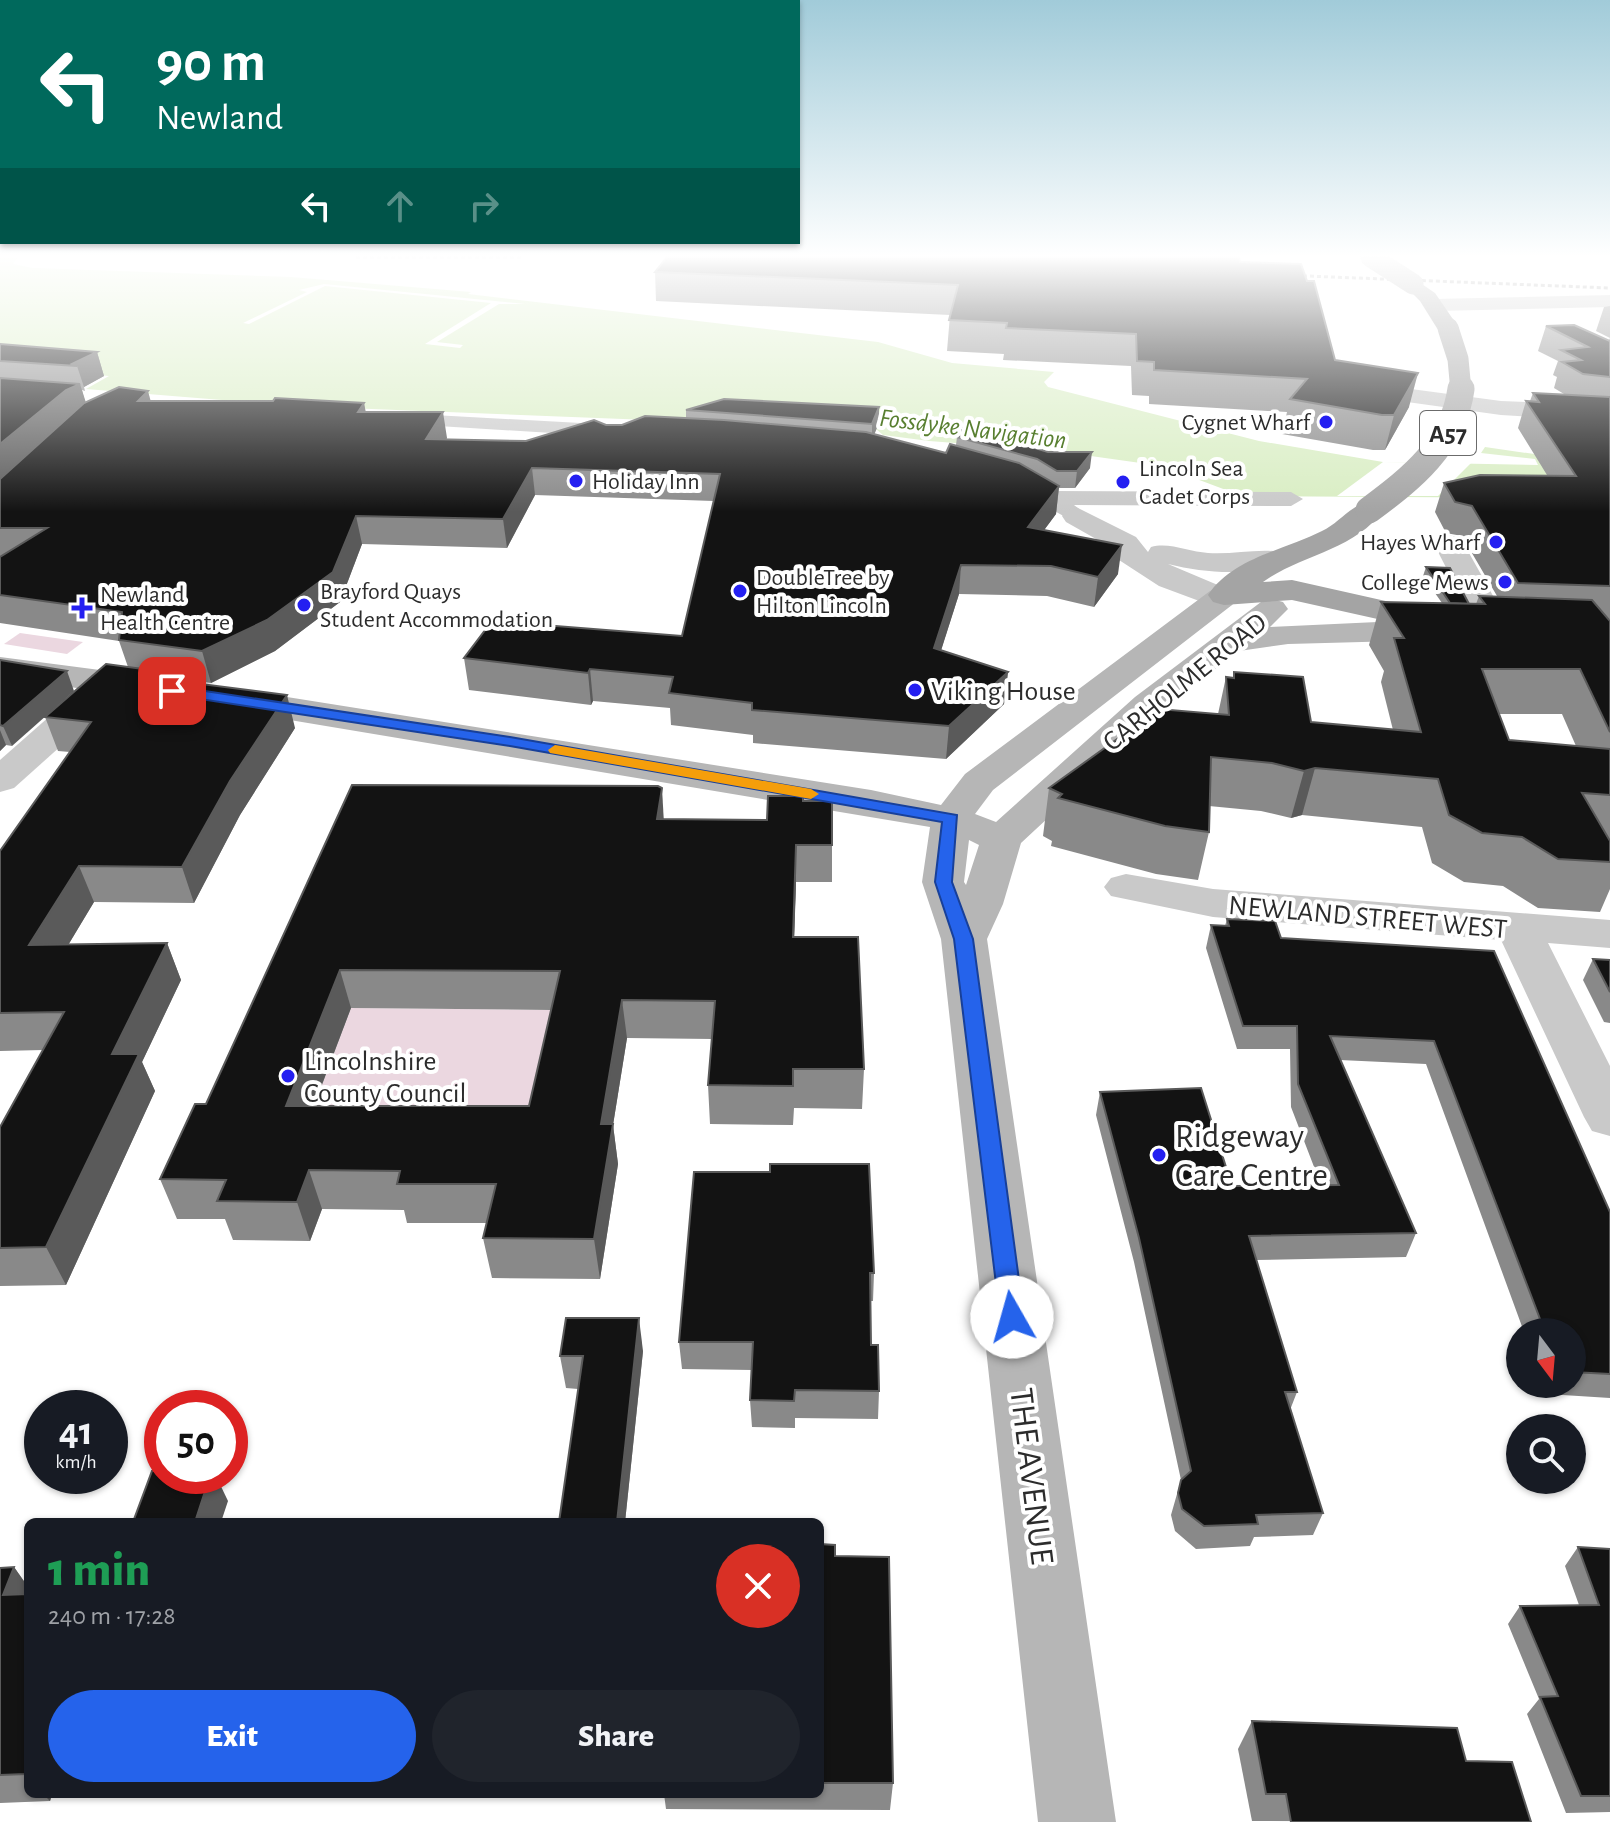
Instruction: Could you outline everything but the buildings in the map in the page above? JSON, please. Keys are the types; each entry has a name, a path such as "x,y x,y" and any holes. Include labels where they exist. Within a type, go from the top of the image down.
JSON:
{"main road":[{"name":"A57","path":"1334,546 1369,510 1414,473 1445,439 1453,424 1464,383 1462,359 1454,342"},
{"path":"1224,595 1275,559 1334,546"},
{"path":"1224,595 1282,600 1334,546"},
{"path":"1334,546 1393,620"},
{"name":"CARHOLME ROAD","path":"951,819 979,782 1224,595"},
{"name":"CARHOLME ROAD","path":"1002,839 1148,705 1282,600 1393,620 1509,629"},
{"path":"1226,644 1393,620"},
{"path":"0,667 510,742 951,819 1002,839 981,904 964,939"},
{"name":"THE AVENUE","path":"951,819 943,882 964,939 1077,1822"}],"street":[{"path":"1341,387 1501,408 1610,413"},
{"path":"379,422 489,429 533,426 629,437"},
{"path":"533,426 561,439"},
{"path":"991,471 1041,490 1076,516 1125,543 1199,564 1237,565 1275,559"},
{"path":"1049,498 1291,499"},
{"path":"1125,543 1130,554 1170,579 1224,595"},
{"path":"1449,544 1509,629"},
{"path":"0,780 110,681"},
{"name":"NEWLAND STREET WEST","path":"1126,887 1213,903 1610,934"},
{"path":"1518,928 1610,1117"}],"shaded area":[{"path":"20,633 83,642 67,654 4,644"},
{"path":"351,1008 566,1010 535,1148 299,1145"}],"water":[{"name":"Fossdyke Navigation","path":"0,342 878,342 952,363 1054,372 1044,382 1048,387 1259,441 1383,462 1538,465 1535,459 1481,453 1485,447 1610,465 1556,498 1242,496 1162,466 1048,450 929,441 883,435 876,429 296,406 86,389 109,376 0,366"}],"pier":[{"path":"437,342 463,345 460,348 425,344"},
{"path":"1383,462 1471,463 1438,496 1337,496"}],"slow traffic":[{"path":"555,750 811,794"}],"place":[{"name":"Cygnet Wharf","path":"1326,422"},
{"name":"Holiday Inn","path":"576,481"},
{"name":"Lincoln Sea Cadet Corps","path":"1123,482"},
{"name":"Hayes Wharf","path":"1496,542"},
{"name":"College Mews","path":"1505,582"},
{"name":"DoubleTree by Hilton Lincoln","path":"740,591"},
{"name":"Brayford Quays Student Accommodation","path":"304,605"},
{"name":"Newland Health Centre","path":"82,608"},
{"name":"Viking House","path":"915,690"},
{"name":"Lincolnshire County Council","path":"288,1076"},
{"name":"Ridgeway Care Centre","path":"1159,1155"}],"route":[{"path":"172,691 510,742 871,802 951,819 943,882 964,939 1012,1317"}]}
